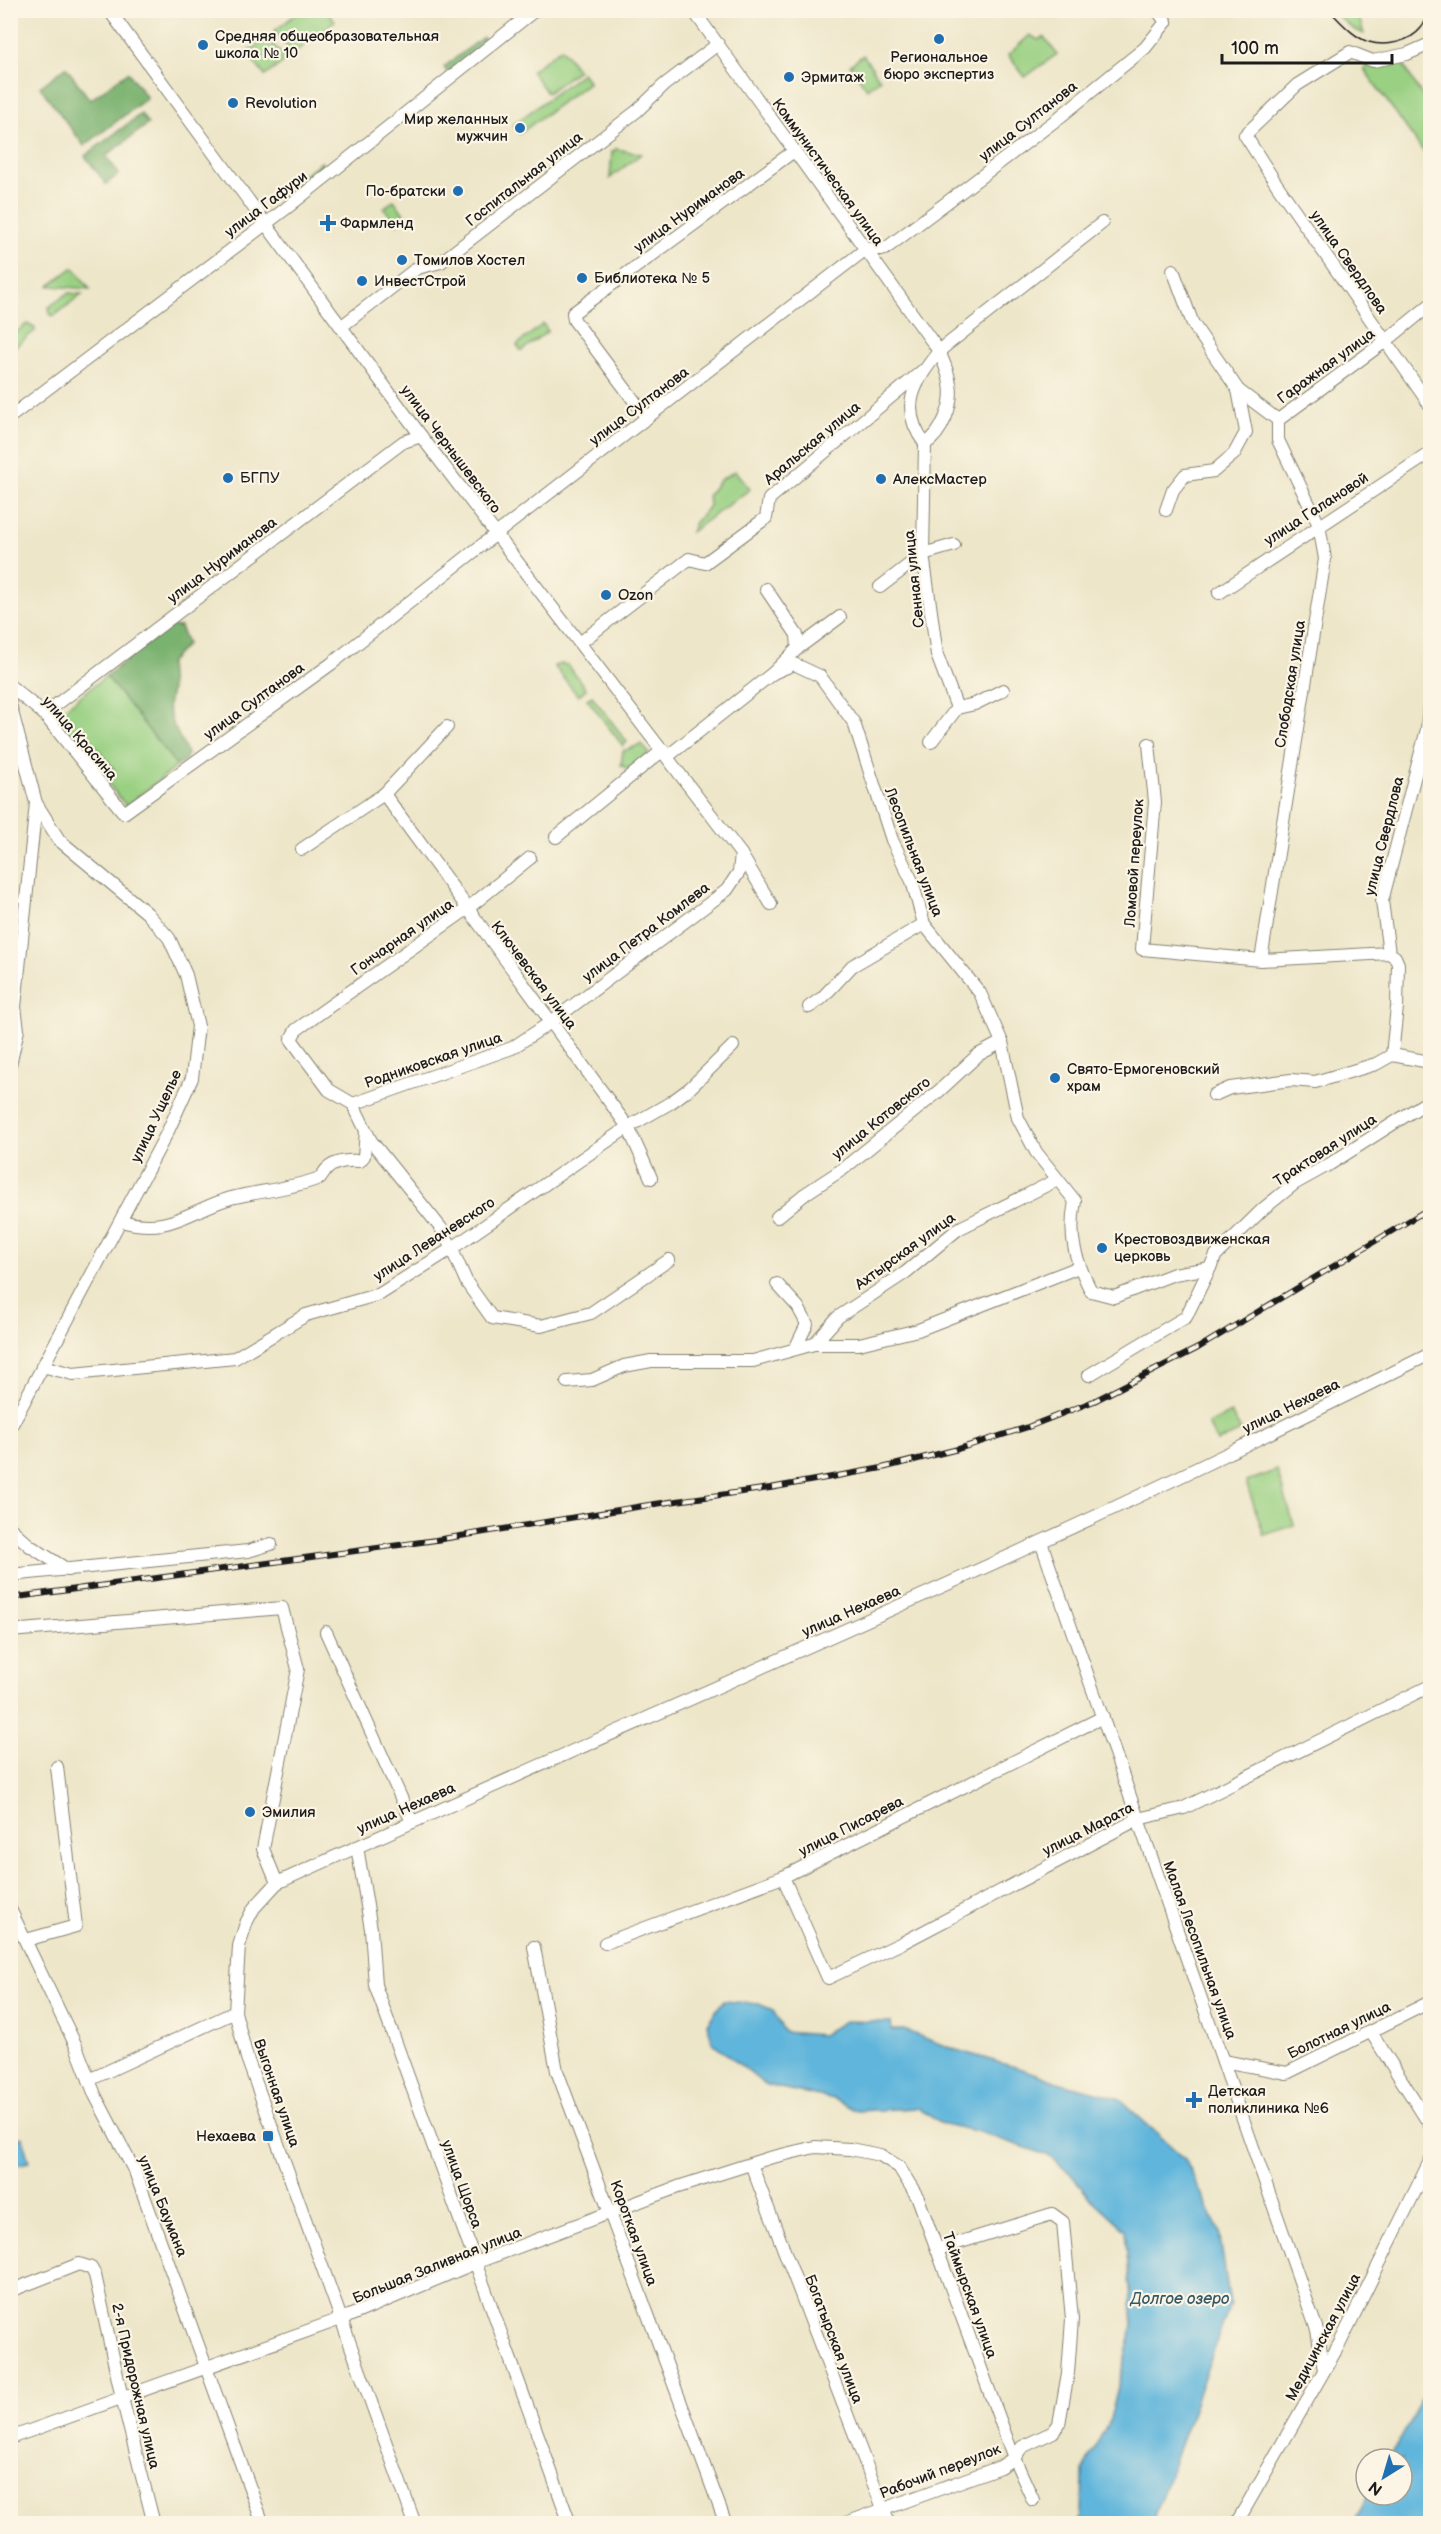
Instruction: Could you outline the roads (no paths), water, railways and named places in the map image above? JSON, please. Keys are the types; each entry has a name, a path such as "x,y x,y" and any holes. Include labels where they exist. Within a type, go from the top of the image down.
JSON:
{"street":[{"name":"улица Чернышевского","path":"109,10 422,436 741,854 771,904"},
{"name":"улица Гафури","path":"10,417 266,223 535,10"},
{"name":"Коммунистическая улица","path":"693,10 939,351"},
{"name":"улица Султанова","path":"124,813 331,664 866,249 885,249 1037,134 1145,48 1166,22 1157,10"},
{"name":"Госпитальная улица","path":"342,326 417,268 441,262 635,113 662,87 718,44"},
{"name":"улица Свердлова","path":"1431,44 1407,54 1373,61 1350,52 1297,85 1245,135 1277,185 1348,284 1385,342 1431,405"},
{"name":"улица Нуриманова","path":"647,418 574,320 573,315 794,151"},
{"path":"939,351 951,385 949,401 936,438 926,444 916,432 910,417 910,401 927,366 939,351 1102,222"},
{"path":"1166,510 1173,490 1185,475 1214,471 1234,454 1246,432 1238,390 1194,324 1173,270"},
{"name":"Гаражная улица","path":"1238,390 1278,420 1385,342 1431,305"},
{"name":"Аральская улица","path":"580,642 689,559 705,563 766,518 769,499 927,366"},
{"name":"Слободская улица","path":"1261,960 1325,559 1319,525 1278,440 1278,420"},
{"name":"улица Нуриманова","path":"44,714 403,442 422,436"},
{"name":"Сенная улица","path":"926,444 923,554 937,655 957,708"},
{"name":"улица Галановой","path":"1219,592 1431,453"},
{"path":"880,587 923,554 954,545"},
{"path":"766,589 797,635 798,648"},
{"path":"556,837 773,673 798,648 840,617"},
{"name":"Лесопильная улица","path":"773,673 794,664 820,676 854,723 888,830 912,881 924,924 981,993 1002,1042 1018,1118 1036,1152 1075,1201 1071,1223 1076,1259 1091,1291 1114,1297 1174,1274 1210,1268"},
{"name":"улица Красина","path":"10,686 44,714 124,813"},
{"path":"931,742 957,708 975,704 1003,690"},
{"name":"улица Свердлова","path":"1392,1055 1397,1007 1398,963 1389,953 1382,901 1427,729 1431,693"},
{"name":"улица Ущелье","path":"10,704 36,803 59,840 147,913 169,938 186,975 198,1026 192,1078 122,1221 10,1428"},
{"path":"302,849 384,794 447,727"},
{"name":"Ломовой переулок","path":"1149,744 1155,802 1142,949 1261,960"},
{"name":"Ключевская улица","path":"384,794 628,1127 651,1178"},
{"path":"10,1065 18,1030 13,1012 36,803"},
{"name":"улица Петра Комлева","path":"551,1022 727,890 739,873 741,854"},
{"name":"Гончарная улица","path":"353,1104 329,1090 291,1039 296,1030 467,909 530,858"},
{"path":"809,1007 822,998 852,966 924,924"},
{"path":"1261,960 1389,953"},
{"name":"Родниковская улица","path":"353,1104 512,1048 551,1022"},
{"name":"улица Котовского","path":"777,1217 805,1194 843,1169 939,1091 978,1055 1002,1042"},
{"name":"улица Леваневского","path":"42,1366 73,1374 235,1358 306,1315 380,1294 451,1249 628,1127 688,1089 733,1046"},
{"path":"1214,1095 1230,1088 1281,1082 1315,1082 1376,1064 1392,1055 1431,1062"},
{"name":"Трактовая улица","path":"1089,1375 1186,1317 1216,1255 1263,1209 1294,1184 1431,1100"},
{"path":"353,1104 371,1141 444,1232 467,1283 492,1318 541,1326 591,1313 669,1260"},
{"path":"122,1221 137,1225 162,1226 230,1199 282,1190 320,1178 328,1168 337,1164 350,1160 360,1161 364,1156 366,1131"},
{"name":"Ахтырская улица","path":"814,1344 838,1317 905,1273 958,1229 1057,1180"},
{"path":"567,1382 592,1380 624,1366 651,1361 753,1361 814,1344 859,1344 918,1330 1079,1267"},
{"path":"777,1284 798,1307 807,1324 795,1349"},
{"name":"улица Нехаева","path":"277,1883 1041,1542 1225,1456 1431,1354"},
{"path":"10,1528 30,1546 68,1570"},
{"name":"Малая Лесопильная улица","path":"1041,1542 1317,2330 1324,2370"},
{"path":"10,1575 248,1551 271,1544"},
{"path":"10,1631 282,1608 298,1669 263,1849 277,1883"},
{"path":"326,1632 412,1822"},
{"name":"улица Марата","path":"783,1877 828,1978 904,1942 1138,1819 1184,1808 1431,1686"},
{"name":"улица Писарева","path":"605,1943 783,1877 1103,1717"},
{"path":"26,1940 76,1926 57,1767"},
{"name":"улица Щорса","path":"357,1847 371,1929 375,1985 570,2523"},
{"name":"Выгонная улица","path":"277,1883 259,1901 246,1923 239,1946 235,2012 247,2058 415,2523"},
{"name":"улица Баумана","path":"10,1910 26,1940 95,2095 136,2174 263,2523"},
{"name":"Короткая улица","path":"534,1947 557,2071 726,2523"},
{"name":"Болотная улица","path":"1223,2061 1287,2073 1431,2002"},
{"path":"89,2080 235,2012"},
{"path":"1371,2032 1431,2125"},
{"name":"Большая Заливная улица","path":"10,2438 342,2319 475,2263 678,2187 815,2147 850,2149 880,2155"},
{"name":"Таймырская улица","path":"880,2155 899,2167 918,2198 1014,2458 1033,2500"},
{"name":"Медицинская улица","path":"1236,2523 1340,2343 1431,2161"},
{"name":"Богатырская улица","path":"751,2164 889,2523"},
{"name":"Рабочий переулок","path":"843,2523 1000,2467 1014,2458 1022,2447 1053,2432 1059,2424 1068,2373 1072,2319 1063,2222 1052,2214 938,2249"},
{"name":"2-я Придорожная улица","path":"10,2290 79,2264 92,2268 154,2523"}],"water":[{"name":"Долгое озеро","path":"723,2001 759,2004 773,2010 784,2032 822,2035 844,2021 891,2022 892,2030 904,2030 953,2049 1118,2098 1185,2159 1219,2231 1230,2304 1155,2515 1158,2523 1077,2523 1082,2517 1083,2470 1110,2419 1133,2325 1125,2230 1089,2197 1070,2173 1047,2155 979,2132 940,2123 918,2108 857,2111 834,2099 765,2085 713,2043 707,2024"},
{"path":"22,2137 29,2162 11,2166 11,2140"},
{"path":"1430,2385 1430,2523 1353,2523 1362,2507 1414,2507 1414,2447 1396,2447"}],"tram line":[{"path":"1329,10 1358,37 1369,42 1383,44 1411,37 1424,24 1428,10"}],"railway":[{"path":"10,1598 436,1540 655,1504 770,1488 882,1468 958,1449 1028,1427 1094,1401 1198,1348 1430,1208"}],"place":[{"name":"Региональное бюро экспертиз","path":"939,39"},
{"name":"Средняя общеобразовательная школа № 10","path":"203,45"},
{"name":"Эрмитаж","path":"789,77"},
{"name":"Revolution","path":"233,103"},
{"name":"Мир желанных мужчин","path":"520,128"},
{"name":"По-братски","path":"458,191"},
{"name":"Фармленд","path":"328,223"},
{"name":"Томилов Хостел","path":"402,260"},
{"name":"Библиотека № 5","path":"582,278"},
{"name":"ИнвестСтрой","path":"362,281"},
{"name":"БГПУ","path":"228,478"},
{"name":"АлексМастер","path":"881,479"},
{"name":"Ozon","path":"606,595"},
{"name":"Свято-Ермогеновский храм","path":"1055,1078"},
{"name":"Крестовоздвиженская церковь","path":"1102,1248"},
{"name":"Эмилия","path":"250,1812"},
{"name":"Детская поликлиника №6","path":"1194,2100"},
{"name":"Нехаева","path":"268,2136"}]}
